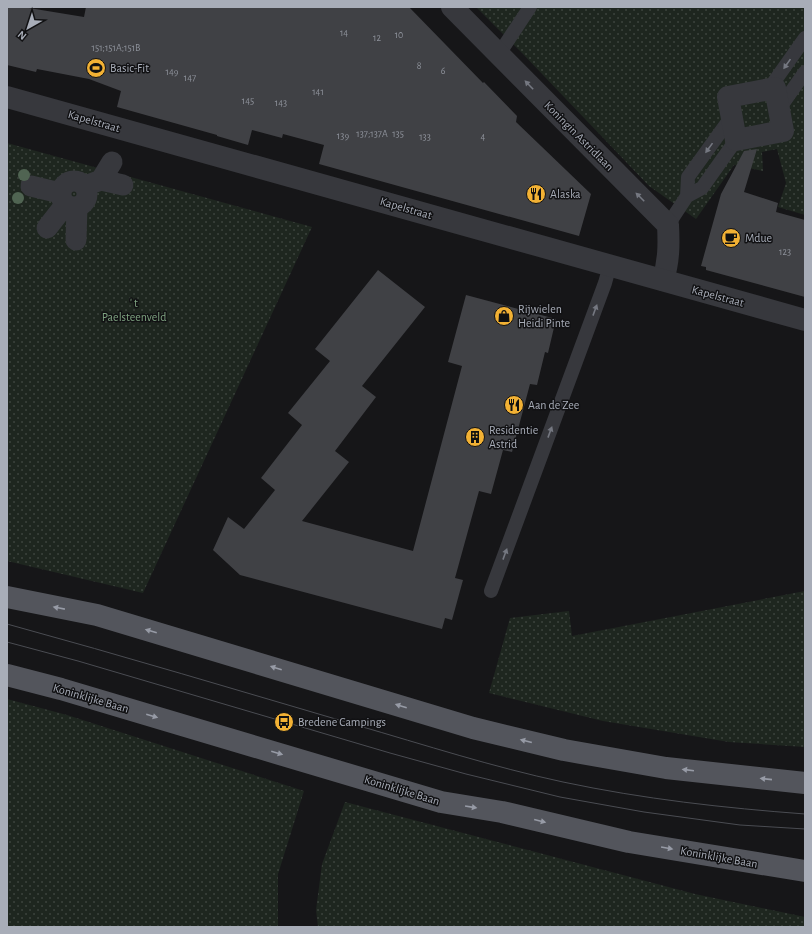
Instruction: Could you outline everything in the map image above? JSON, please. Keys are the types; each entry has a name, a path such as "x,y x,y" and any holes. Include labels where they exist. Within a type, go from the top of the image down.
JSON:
{"main road":[{"path":"7,597 98,615 473,728 564,750 666,768 805,782"},
{"name":"Koninklijke Baan","path":"7,675 90,698 441,802 502,812 629,842 805,872"}],"street":[{"name":"Koningin Astridlaan","path":"452,7 668,225"},
{"path":"775,88 779,109 783,131 736,140 728,97 775,88"},
{"name":"Kapelstraat","path":"7,97 805,320"},
{"path":"31,186 67,202 83,204 87,199 87,193 93,183 112,162"},
{"path":"93,183 123,185"},
{"path":"47,228 67,202"},
{"path":"67,202 76,240"},
{"path":"664,280 669,246 668,225"}],"lane":[{"path":"499,54 530,7"},
{"path":"768,89 805,38"},
{"path":"779,109 805,72"},
{"path":"687,196 688,177 732,116"},
{"path":"668,225 687,196 702,188 736,140"},
{"path":"492,591 605,283 610,265"}],"green space":[{"path":"476,7 805,7 805,215 778,207 786,183 777,149 762,152 763,171 734,165 696,219 649,186"},
{"name":"' t Paelsteenveld","path":"7,143 312,227 143,593 7,561"},
{"path":"805,591 805,747 729,742 603,721 489,693 510,618 569,611 572,636"},
{"path":"7,699 67,715 304,791 278,874 278,927 7,927"},
{"path":"345,802 695,894 805,917 805,927 318,927 316,910 322,864"}],"building":[{"path":"7,7 23,7 84,17 86,7 409,7 517,116 516,122 591,194 579,236 319,164 324,145 283,134 282,138 252,130 248,145 117,107 121,91 89,79 37,69 36,72 7,65"},
{"path":"757,149 744,192 778,203 776,212 805,220 805,297 706,270 706,267 701,266 721,194 744,151"},
{"name":"Residentie Astrid","path":"378,270 425,307 362,386 376,397 335,451 349,462 302,521 413,551 462,366 448,362 466,295 556,319 548,353 545,352 537,385 530,384 512,452 503,450 491,494 479,491 455,578 463,580 452,620 445,618 442,629 240,575 213,550 228,517 244,529 275,490 261,478 302,425 288,413 330,361 315,349"}],"tram line":[{"path":"7,624 511,770 593,788 653,798 714,806 805,814"},
{"path":"7,642 78,661 390,753 466,774 560,797 644,812 740,825 805,829"}],"place":[{"name":"Basic-Fit","path":"96,68"},
{"name":"Alaska","path":"536,194"},
{"name":"Mdue","path":"731,238"},
{"name":"Rijwielen Heidi Pinte","path":"504,316"},
{"name":"Aan de Zee","path":"514,405"},
{"name":"Residentie Astrid","path":"475,437"},
{"name":"Bredene Campings","path":"284,722"}]}
